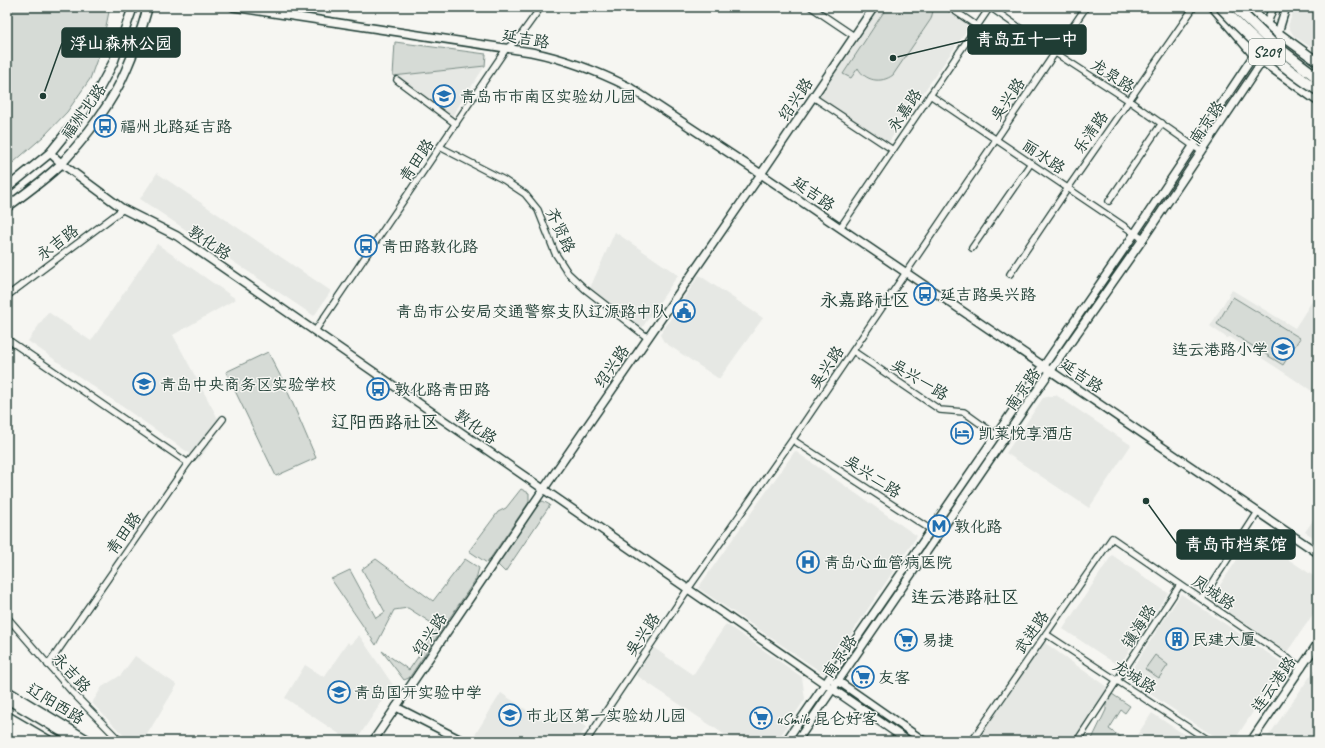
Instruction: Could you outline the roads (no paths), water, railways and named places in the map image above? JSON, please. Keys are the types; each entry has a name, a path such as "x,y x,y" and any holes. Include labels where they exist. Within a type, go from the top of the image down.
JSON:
{"highway":[{"name":"S209","path":"1221,7 1267,52 1297,76 1318,90"},
{"name":"S209","path":"1235,7 1273,44 1318,78"},
{"path":"7,698 79,741"},
{"name":"辽阳西路","path":"7,704 68,741"},
{"path":"7,717 48,741"},
{"path":"7,728 31,741"}],"main road":[{"name":"福州北路","path":"7,188 50,153 84,111 99,89 113,63 133,7"},
{"name":"福州北路","path":"7,207 24,195 61,163 97,120 112,98 126,71 148,7"},
{"name":"延吉路","path":"233,7 249,8 556,58 605,75 629,86 761,174 1318,553"},
{"name":"绍兴路","path":"373,741 874,7"},
{"path":"1213,7 1254,55 1318,101"},
{"path":"1249,7 1267,25 1318,62"},
{"name":"南京路","path":"786,741 1135,233 1254,55 1273,7"},
{"name":"南京路","path":"797,741 1040,386 1052,372 1144,239 1262,62 1278,33 1286,7"},
{"name":"敦化路","path":"50,153 61,163 123,208 177,236 908,741"},
{"name":"连云港路","path":"1251,741 1318,643"},
{"path":"826,684 838,682 924,741"},
{"name":"辽阳西路","path":"7,691 89,741"},
{"path":"396,707 463,741"},
{"path":"7,737 15,741"}],"street":[{"name":"青田路","path":"314,331 506,49 518,39 541,7"},
{"path":"811,7 854,36"},
{"path":"949,7 977,26"},
{"name":"永嘉路","path":"840,228 990,7"},
{"name":"龙泉路","path":"990,7 1202,152"},
{"name":"吴兴路","path":"586,741 688,589 793,440 1054,52 1086,7"},
{"name":"乐清路","path":"1010,274 1128,100 1194,7"},
{"path":"396,80 456,124"},
{"name":"丽水路","path":"930,95 1144,239"},
{"path":"813,97 893,150"},
{"path":"1108,201 1162,124"},
{"name":"齐贤路","path":"440,147 504,180 525,194 538,210 555,253 568,273 585,289 648,338"},
{"path":"972,248 1031,163"},
{"name":"永吉路","path":"7,296 123,208"},
{"path":"7,339 188,463"},
{"name":"吴兴一路","path":"853,351 940,410 964,412 996,434"},
{"name":"青田路","path":"48,665 188,463 223,419"},
{"name":"吴兴二路","path":"793,440 939,535"},
{"path":"1202,599 1258,512"},
{"name":"凤城路","path":"1112,538 1302,668"},
{"name":"武进路","path":"972,741 1112,538"},
{"name":"镇海路","path":"1077,741 1180,585"},
{"name":"永吉路","path":"7,617 72,692 120,741"},
{"name":"龙城路","path":"1046,634 1209,741"}],"place":[{"name":"青岛五十一中","path":"893,58"},
{"name":"浮山森林公园","path":"43,96"},
{"name":"青岛市市南区实验幼儿园","path":"444,96"},
{"name":"福州北路延吉路","path":"105,126"},
{"name":"青田路敦化路","path":"366,246"},
{"name":"延吉路吴兴路","path":"925,294"},
{"name":"青岛市公安局交通警察支队辽源路中队","path":"684,311"},
{"name":"连云港路小学","path":"1283,349"},
{"name":"青岛中央商务区实验学校","path":"144,384"},
{"name":"敦化路青田路","path":"378,389"},
{"name":"凯莱悦享酒店","path":"962,433"},
{"name":"青岛市档案馆","path":"1146,501"},
{"name":"敦化路","path":"939,526"},
{"name":"青岛心血管病医院","path":"808,562"},
{"name":"民建大厦","path":"1177,639"},
{"name":"易捷","path":"906,640"},
{"name":"友客","path":"863,677"},
{"name":"青岛国开实验中学","path":"339,692"},
{"name":"市北区第一实验幼儿园","path":"510,715"},
{"name":"uSmile 昆仑好客","path":"761,718"}],"district":[{"name":"永嘉路社区","path":"865,300"},
{"name":"辽阳西路社区","path":"385,422"},
{"name":"连云港路社区","path":"965,597"}]}
